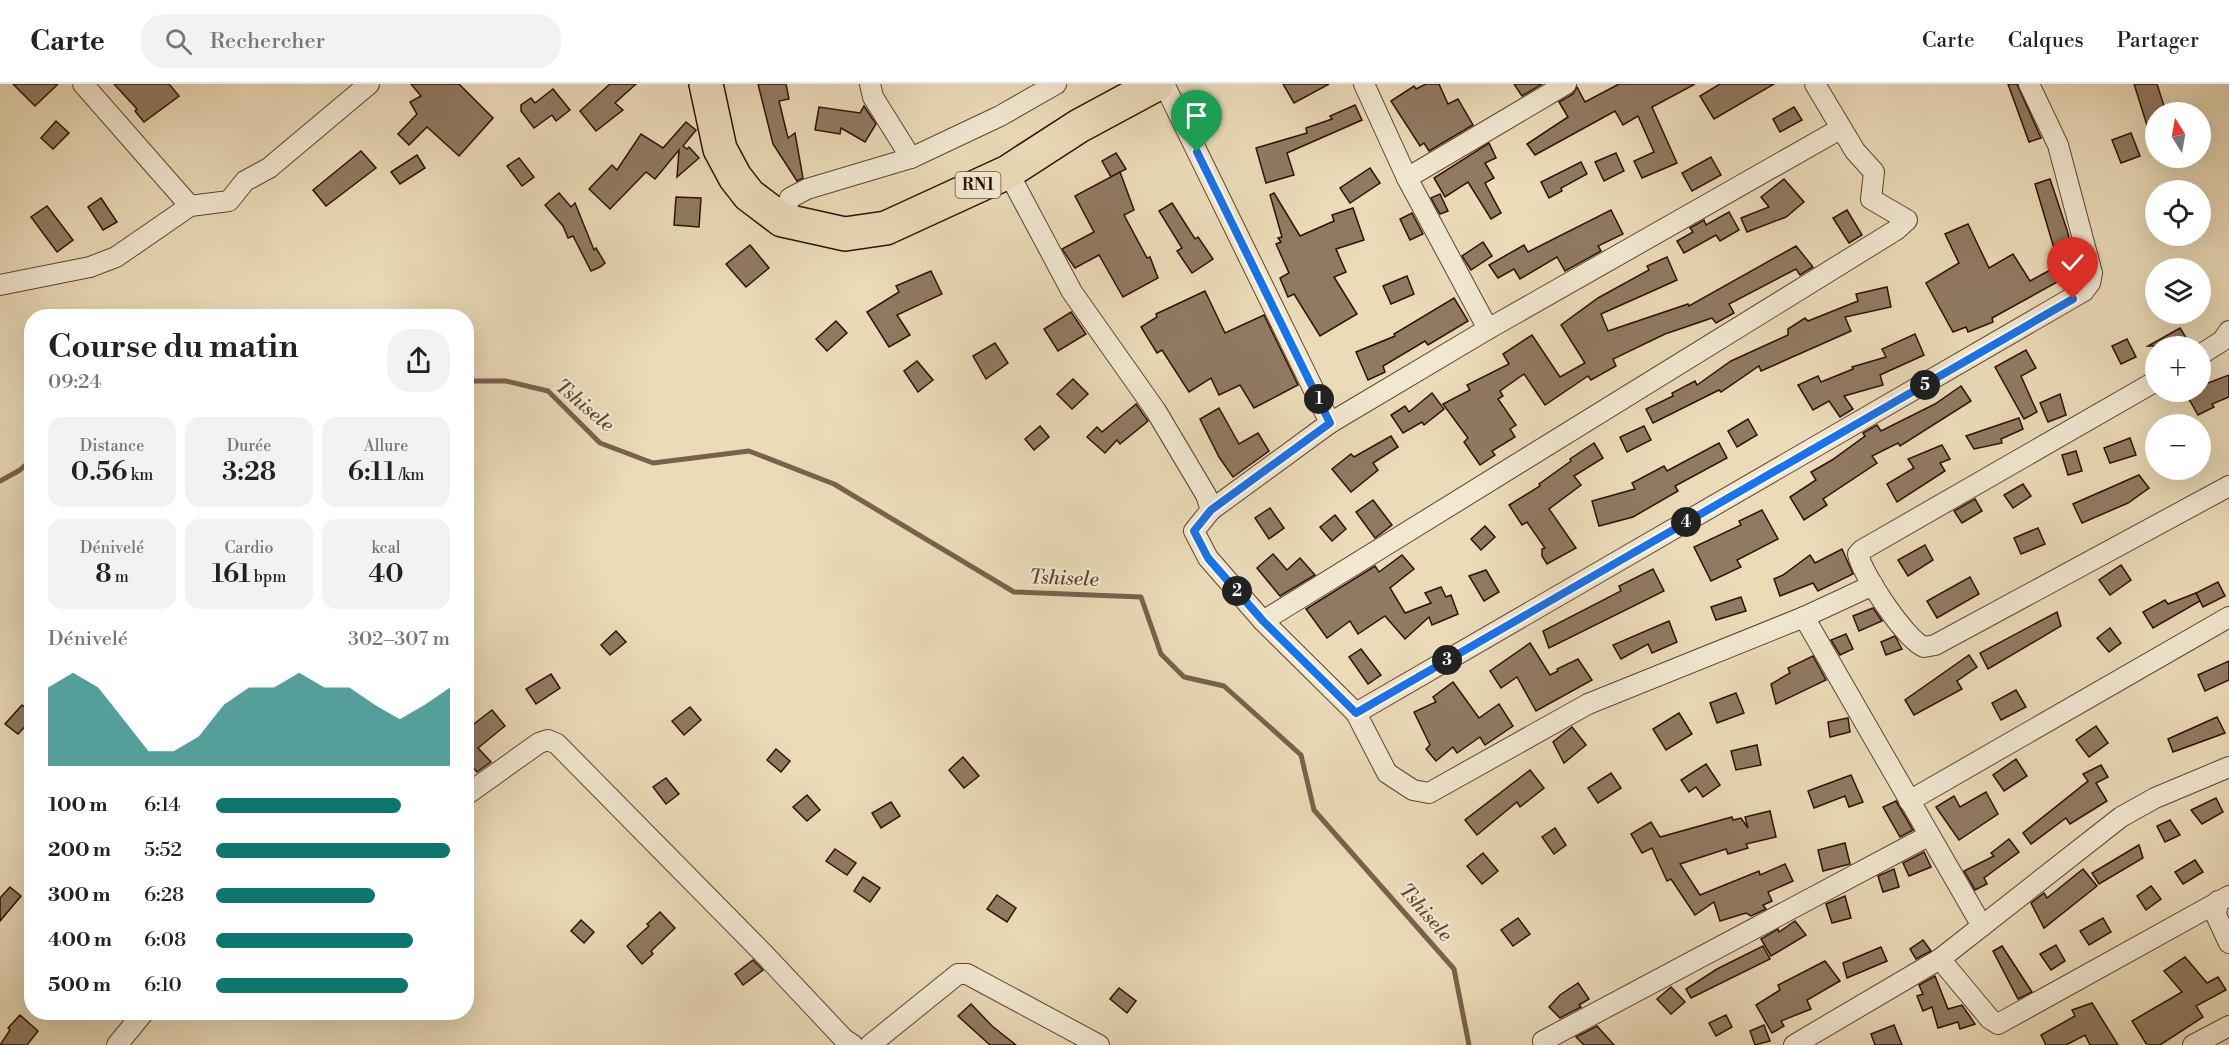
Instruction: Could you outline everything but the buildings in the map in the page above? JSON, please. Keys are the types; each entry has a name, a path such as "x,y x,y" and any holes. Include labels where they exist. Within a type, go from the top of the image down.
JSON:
{"highway":[{"name":"RN1","path":"706,84 720,149 735,177 749,195 782,220 845,234 886,228 1008,172 1079,126 1157,84"}],"street":[{"path":"83,84 190,206"},
{"path":"0,285 99,264 116,256 190,206 229,201 245,181 269,168 369,84"},
{"path":"870,84 873,97 911,158"},
{"path":"782,220 790,198 807,189 911,158 1000,116 1056,84"},
{"path":"1164,84 1330,423"},
{"path":"1364,84 1407,178 1488,328"},
{"path":"1407,178 1566,84"},
{"path":"1263,621 1896,230 1907,220 1871,199 1874,172 1840,129 1815,84"},
{"path":"1356,713 2084,291 2090,283 2092,273 2064,166 2058,145 2029,84"},
{"path":"1840,129 1488,328 1330,423 1211,510 1194,531 1208,558 1263,621 1356,713 1388,773 1413,790 1429,793 1588,704 1804,617 1873,585"},
{"path":"1008,172 1072,292 1156,411 1206,495 1211,510"},
{"path":"2211,348 2229,332"},
{"path":"2145,387 1858,554 1873,585 1913,641 1924,647 1935,645 2229,486"},
{"path":"1804,617 1928,836 1982,926"},
{"path":"1909,801 2229,617"},
{"path":"474,789 539,742 548,740 557,744 765,955 844,1039 853,1045"},
{"path":"1794,1045 1940,959 2121,817 2155,798 2229,767"},
{"path":"1543,1041 1928,836"},
{"path":"1940,959 1990,1018 1998,1023 2006,1021 2223,899"},
{"path":"2223,899 2216,915 2229,943"},
{"path":"870,1045 958,974 967,974 1099,1045"},
{"path":"117,1045 137,1020"},
{"path":"2193,1045 2229,1026"}],"waterway":[{"name":"Tshisele","path":"474,381 506,381 548,391 600,443 653,463 749,451 834,484 1014,592 1141,597 1161,654 1184,677 1224,686 1301,755 1314,810 1454,969 1469,1045"},
{"name":"Tshisele","path":"0,481 24,466"}],"route":[{"path":"1197,152 1330,423 1211,510 1194,531 1208,558 1263,621 1356,713 2073,299"}]}
